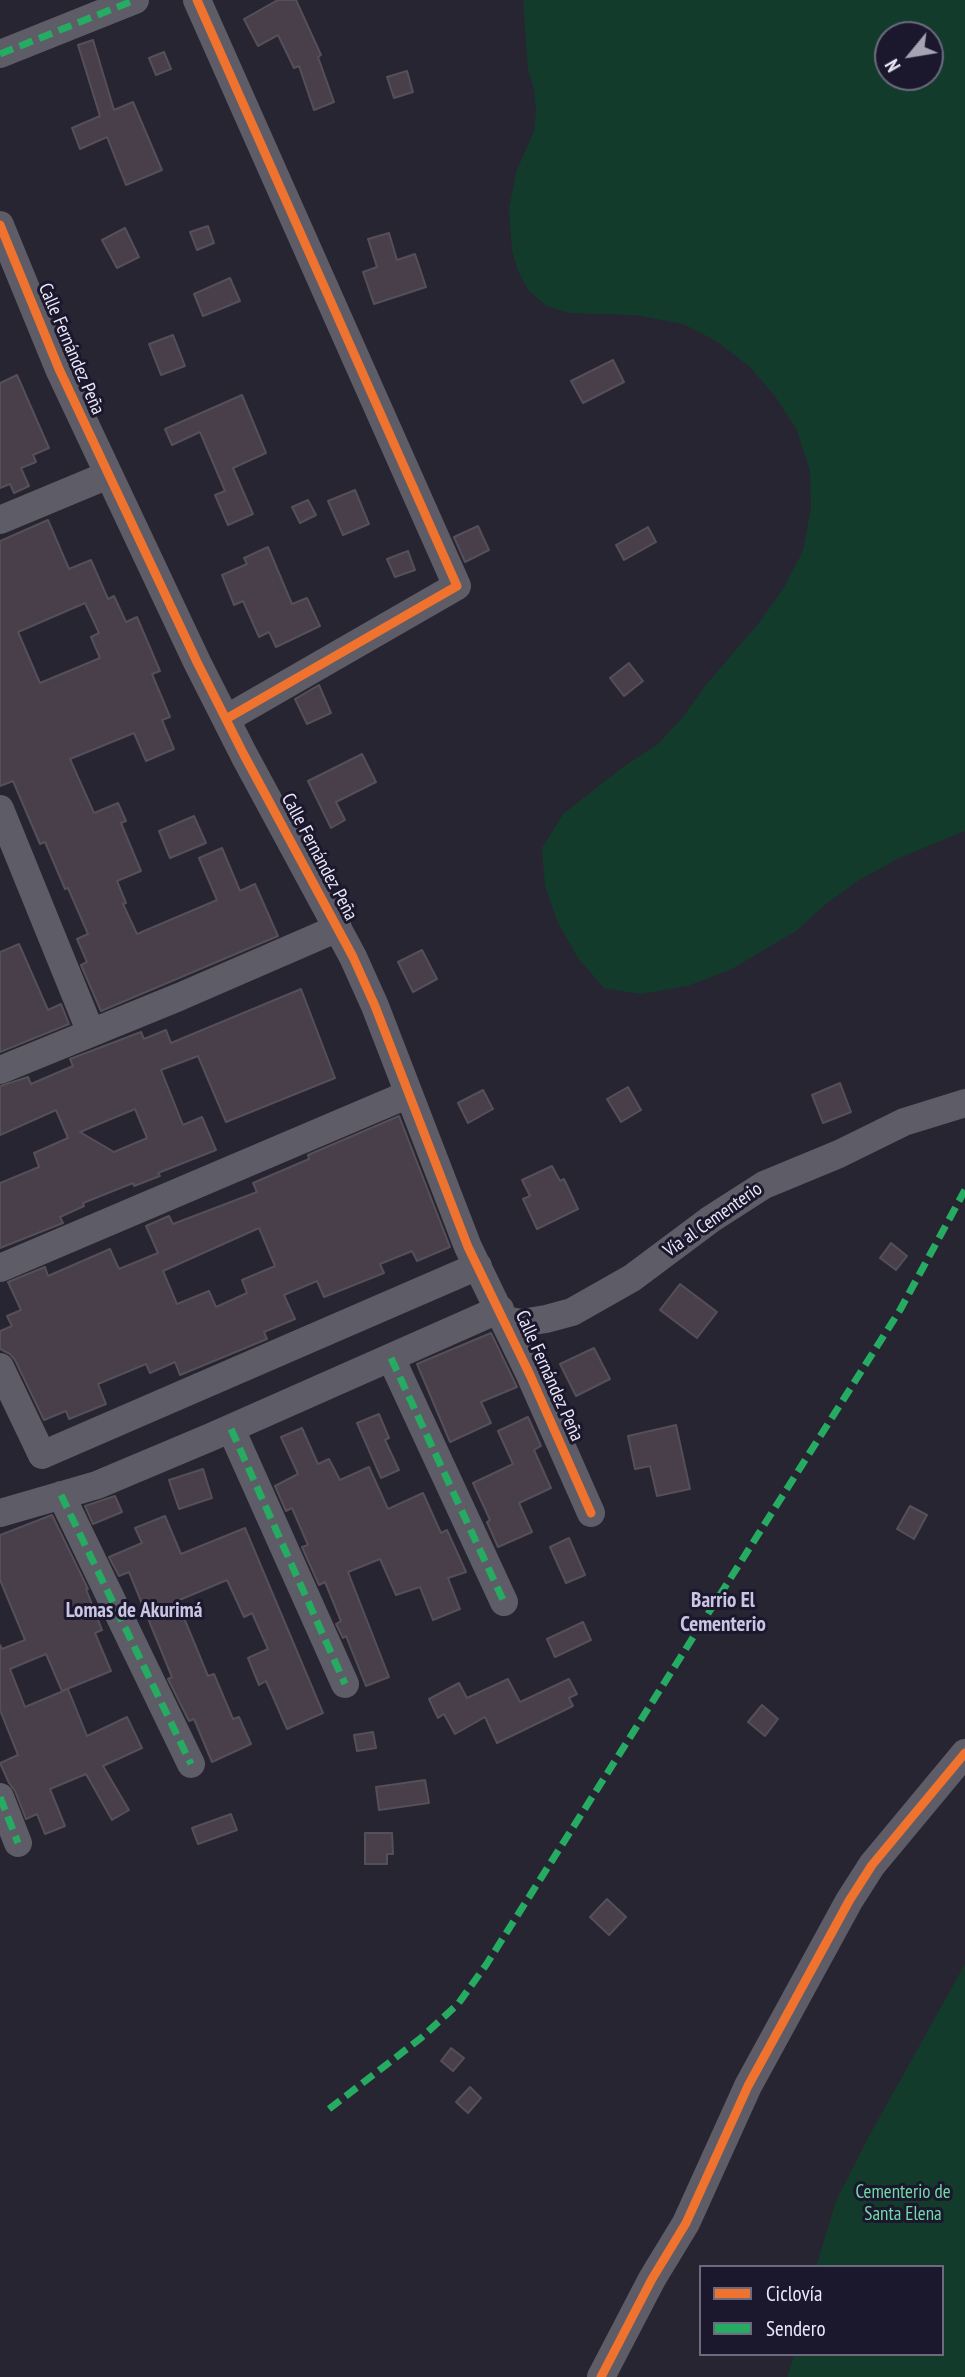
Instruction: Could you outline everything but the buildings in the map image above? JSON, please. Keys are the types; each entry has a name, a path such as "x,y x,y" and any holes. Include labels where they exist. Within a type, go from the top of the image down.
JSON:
{"street":[{"path":"0,54 135,0"},
{"path":"197,0 457,586 226,719"},
{"name":"Calle Fernández Peña","path":"0,225 59,369 108,475 226,719 338,928 375,1006 478,1266 591,1513"},
{"path":"0,520 108,475"},
{"path":"0,809 91,1033"},
{"path":"0,1070 338,928"},
{"path":"0,1268 409,1094"},
{"name":"Vía al Cementerio","path":"502,1314 522,1323 572,1312 632,1278 711,1219 764,1185 839,1154 904,1122 965,1103"},
{"path":"0,1367 42,1455 478,1266"},
{"path":"0,1513 97,1485 231,1429 391,1357 502,1314"},
{"path":"391,1357 504,1602"},
{"path":"231,1429 345,1684"},
{"path":"61,1495 191,1764"},
{"path":"601,2377 652,2279 686,2223 748,2086 849,1901 872,1865 965,1753"},
{"path":"0,1797 18,1843"}],"green space":[{"path":"523,0 965,0 965,831 899,858 859,880 826,904 796,931 730,970 687,986 641,994 604,988 578,958 558,923 545,886 542,848 563,814 623,767 657,745 759,623 784,587 803,551 811,508 810,471 797,430 775,396 749,366 716,341 683,324 635,315 569,313 547,306 529,291 518,271 512,250 509,208 517,170 534,131 534,89 528,70"},
{"name":"Cementerio de Santa Elena","path":"965,1964 965,2377 787,2377 794,2356 944,2356 944,2265 817,2265 836,2201"}],"marked path":[{"path":"0,54 135,0"},
{"path":"329,2109 421,2038 458,2004 486,1965 900,1310 965,1190"},
{"path":"391,1358 504,1602"},
{"path":"231,1429 345,1684"},
{"path":"61,1495 191,1764"},
{"path":"0,1797 18,1843"}],"cycle path":[{"path":"197,0 457,586 226,719"},
{"path":"0,225 59,369 197,662 353,957 375,1006 468,1247 530,1375 591,1513"},
{"path":"601,2377 652,2279 686,2223 748,2086 849,1901 872,1865 965,1753"}],"district":[{"name":"Lomas de Akurimá","path":"134,1611"},
{"name":"Barrio El Cementerio","path":"723,1613"}]}
